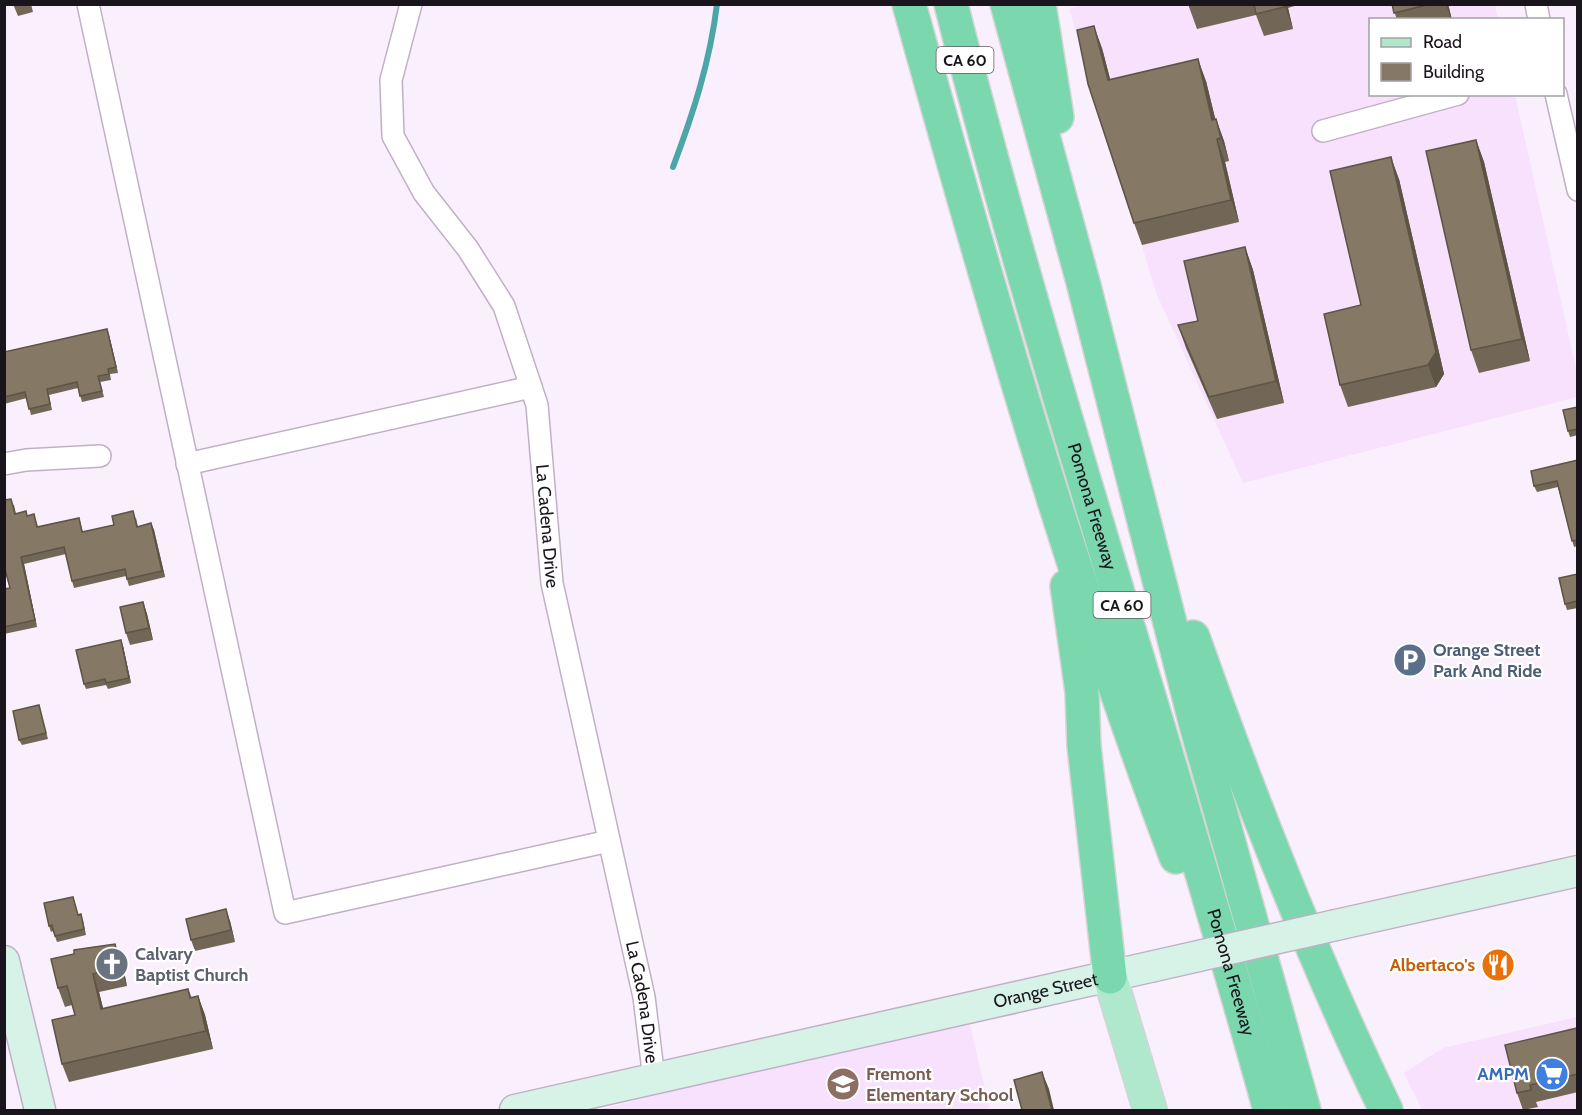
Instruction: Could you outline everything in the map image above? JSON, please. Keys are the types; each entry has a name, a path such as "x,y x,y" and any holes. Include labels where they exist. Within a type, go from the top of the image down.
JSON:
{"highway":[{"path":"907,4 1028,415 1145,775 1267,1102"},
{"name":"Pomona Freeway","path":"951,4 979,115 1040,330 1267,1102"},
{"name":"Pomona Freeway","path":"1007,4 1083,282 1196,725 1304,1110"},
{"path":"1039,4 1083,282"},
{"path":"1028,415 1065,572 1082,692 1084,746 1110,977"},
{"path":"1119,423 1218,707 1278,868 1352,1040 1386,1110"}],"main road":[{"path":"1110,977 1150,1110"}],"street":[{"path":"88,4 285,913 609,841"},
{"name":"La Cadena Drive","path":"411,4 391,80 393,136 424,193 468,249 504,306 537,405 552,583 644,997 654,1079"},
{"path":"1323,131 1451,96"},
{"path":"1556,96 1578,190"},
{"path":"188,464 531,387"},
{"path":"4,464 26,460 100,456"},
{"name":"Orange Street","path":"515,1110 1578,871"},
{"path":"4,961 40,1110"}],"shaded area":[{"path":"1087,4 1495,5 1498,18 1369,18 1369,96 1515,96 1577,373 1577,397 1243,483 1157,295 1069,9"},
{"path":"1577,1017 1577,1110 1422,1110 1404,1073 1443,1048"},
{"name":"Fremont Elementary School","path":"970,1025 990,1110 598,1110 806,1057"}],"building":[{"path":"1254,4 1284,4 1284,7 1256,14"},
{"path":"1392,4 1431,4 1394,13"},
{"path":"1094,26 1108,80 1198,59 1212,120 1216,119 1221,138 1217,139 1231,200 1134,223 1088,84 1077,30"},
{"path":"1476,140 1522,339 1471,350 1426,151"},
{"path":"1391,157 1436,352 1428,365 1340,385 1324,314 1361,305 1330,171"},
{"path":"1245,247 1276,381 1209,397 1178,325 1198,321 1184,261"},
{"path":"107,329 116,367 108,369 109,374 98,376 102,391 80,396 77,382 47,389 50,404 29,409 25,392 4,397 4,352"},
{"path":"1578,407 1578,429 1568,431 1563,410"},
{"path":"1578,460 1578,540 1572,541 1557,481 1534,486 1531,471"},
{"path":"11,499 15,514 26,511 27,516 34,514 37,527 79,518 82,532 114,525 112,516 133,511 137,527 151,523 162,571 127,579 125,569 72,581 64,547 21,557 35,620 4,627 4,589 10,588 4,565 4,500"},
{"path":"1578,574 1578,604 1577,601 1565,604 1559,578"},
{"path":"143,602 149,628 126,633 120,607"},
{"path":"121,640 129,678 106,683 105,679 84,684 76,650"},
{"path":"39,705 46,733 19,740 13,711"},
{"path":"73,897 78,915 81,914 84,929 55,936 52,925 49,926 44,903"},
{"path":"226,909 231,930 191,940 186,919"},
{"path":"115,944 120,967 93,974 101,1009 188,989 190,998 198,996 206,1031 62,1064 52,1020 75,1015 67,986 58,988 51,959 74,954 74,950"},
{"path":"1577,1028 1578,1074 1530,1085 1531,1090 1517,1093 1505,1045"},
{"path":"1042,1072 1052,1110 1022,1110 1014,1080"}],"waterway":[{"path":"673,167 700,87 717,4"}],"place":[{"name":"Orange Street Park And Ride","path":"1410,660"},
{"name":"Calvary Baptist Church","path":"112,964"},
{"name":"Albertaco's","path":"1498,965"},
{"name":"AMPM","path":"1552,1074"},
{"name":"Fremont Elementary School","path":"843,1084"}]}
